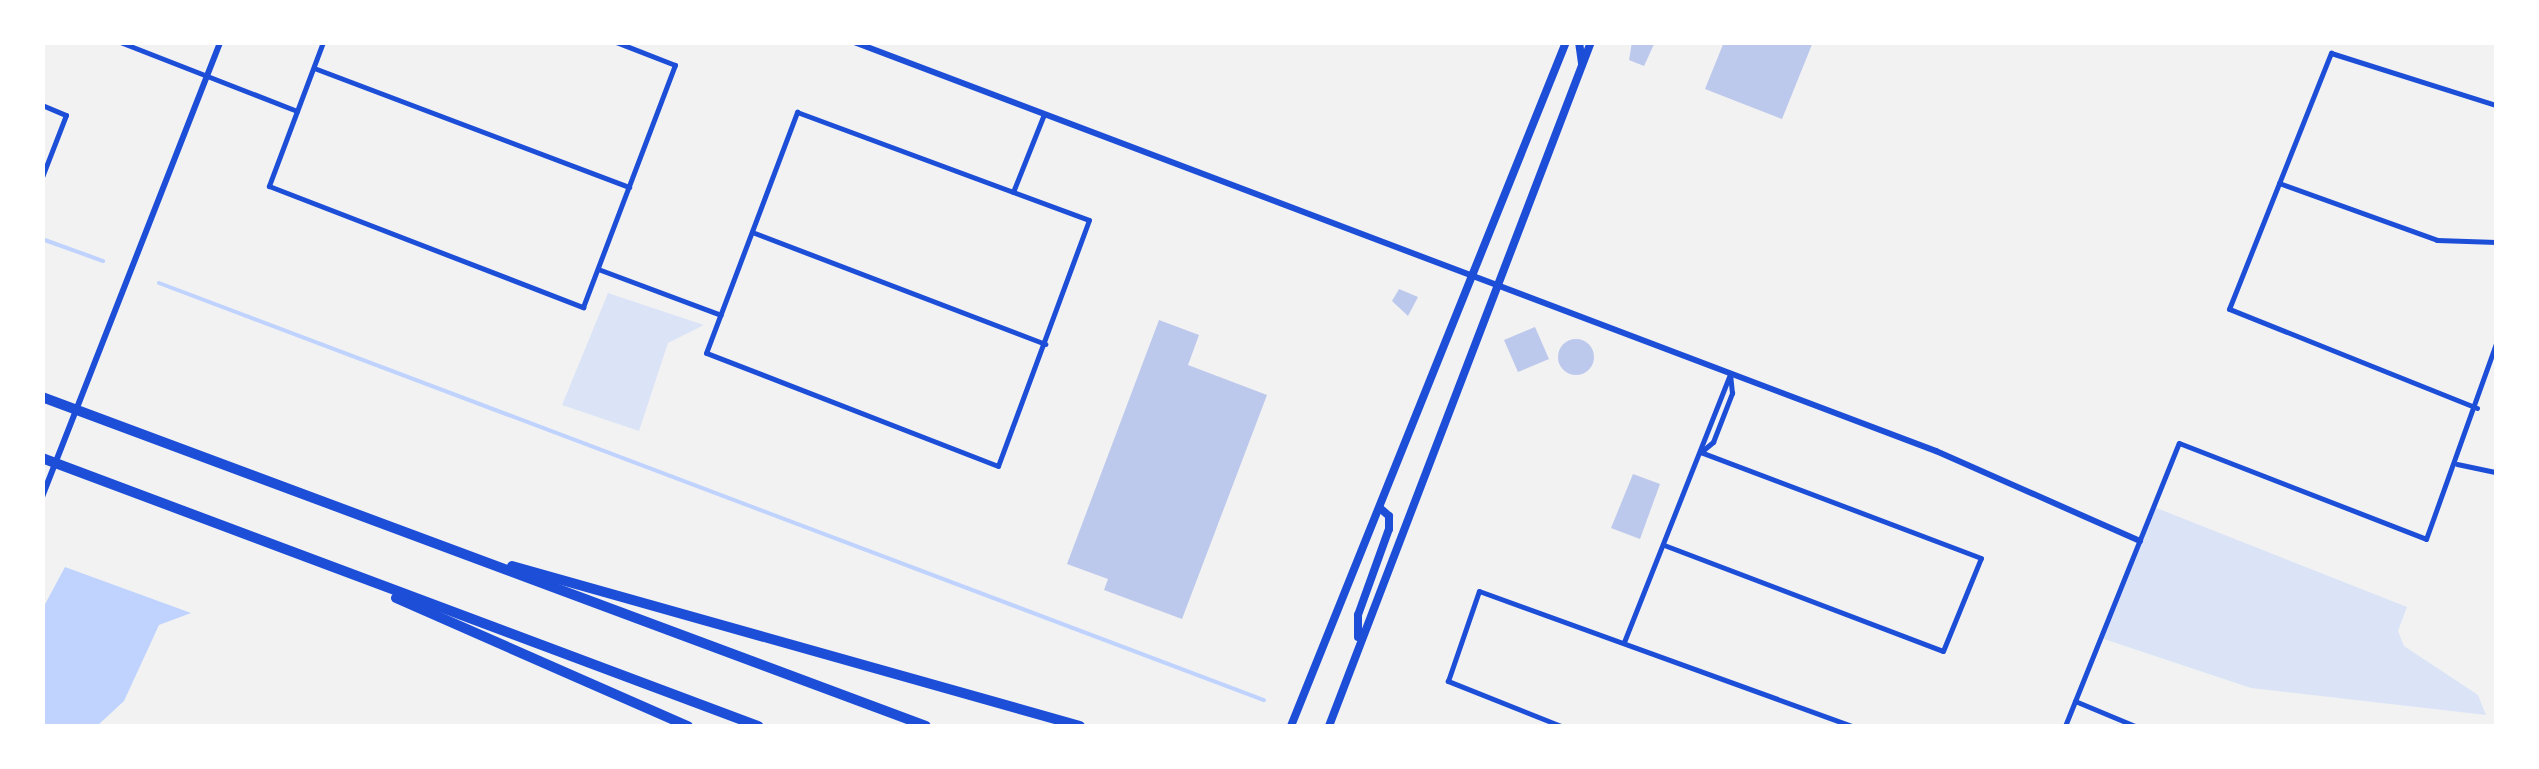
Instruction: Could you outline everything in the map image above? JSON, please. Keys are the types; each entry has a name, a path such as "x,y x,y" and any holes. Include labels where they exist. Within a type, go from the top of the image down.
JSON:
{"highway":[{"path":"42,397 506,566 926,726"},
{"path":"42,458 758,726"},
{"path":"290,551 688,726"},
{"path":"506,566 530,566 1080,726"}],"main road":[{"path":"1291,726 1566,42"},
{"path":"1579,42 1582,64"},
{"path":"1329,726 1591,42"},
{"path":"1358,646 1358,615 1389,529 1389,516 1381,508"}],"street":[{"path":"120,42 297,110"},
{"path":"42,497 220,42"},
{"path":"324,42 269,186 583,308 675,65 616,42"},
{"path":"854,42 1936,450 2140,541"},
{"path":"2478,408 2229,309 2331,53 2496,105"},
{"path":"314,68 629,187"},
{"path":"42,105 66,114 42,177"},
{"path":"797,112 1014,192 1089,220 998,466 706,353 797,112"},
{"path":"1014,192 1044,114"},
{"path":"2278,183 2437,240 2496,242"},
{"path":"752,232 1045,344"},
{"path":"598,269 721,315"},
{"path":"2065,726 2179,443 2426,539 2478,408 2496,343"},
{"path":"1624,642 1701,452 1713,408 1730,374"},
{"path":"1701,452 1725,413 1730,374"},
{"path":"1713,408 1725,413"},
{"path":"1664,545 1944,651 1981,558 1701,452"},
{"path":"2457,464 2496,472"},
{"path":"1560,726 1448,681 1479,592 1851,726"},
{"path":"2075,701 2135,726"}],"shaded area":[{"path":"608,293 704,325 668,343 639,431 562,405"},
{"path":"2154,507 2407,607 2398,631 2404,646 2478,695 2486,715 2251,688 2101,638"}],"water":[{"path":"65,567 191,613 159,625 124,701 97,726 43,726 43,608"}],"building":[{"path":"1632,42 1655,42 1644,66 1629,60"},
{"path":"1724,42 1813,42 1782,119 1705,89"},
{"path":"1399,289 1418,297 1408,316 1392,301"},
{"path":"1159,320 1199,335 1188,365 1267,395 1182,619 1104,590 1108,579 1067,564"},
{"path":"1535,327 1549,359 1518,372 1504,340"},
{"path":"1576,339 1588,345 1594,357 1588,369 1576,375 1564,369 1558,357 1564,345"},
{"path":"1633,474 1660,484 1640,539 1611,528"}],"waterway":[{"path":"42,239 103,261"},
{"path":"159,283 1264,700"}]}
